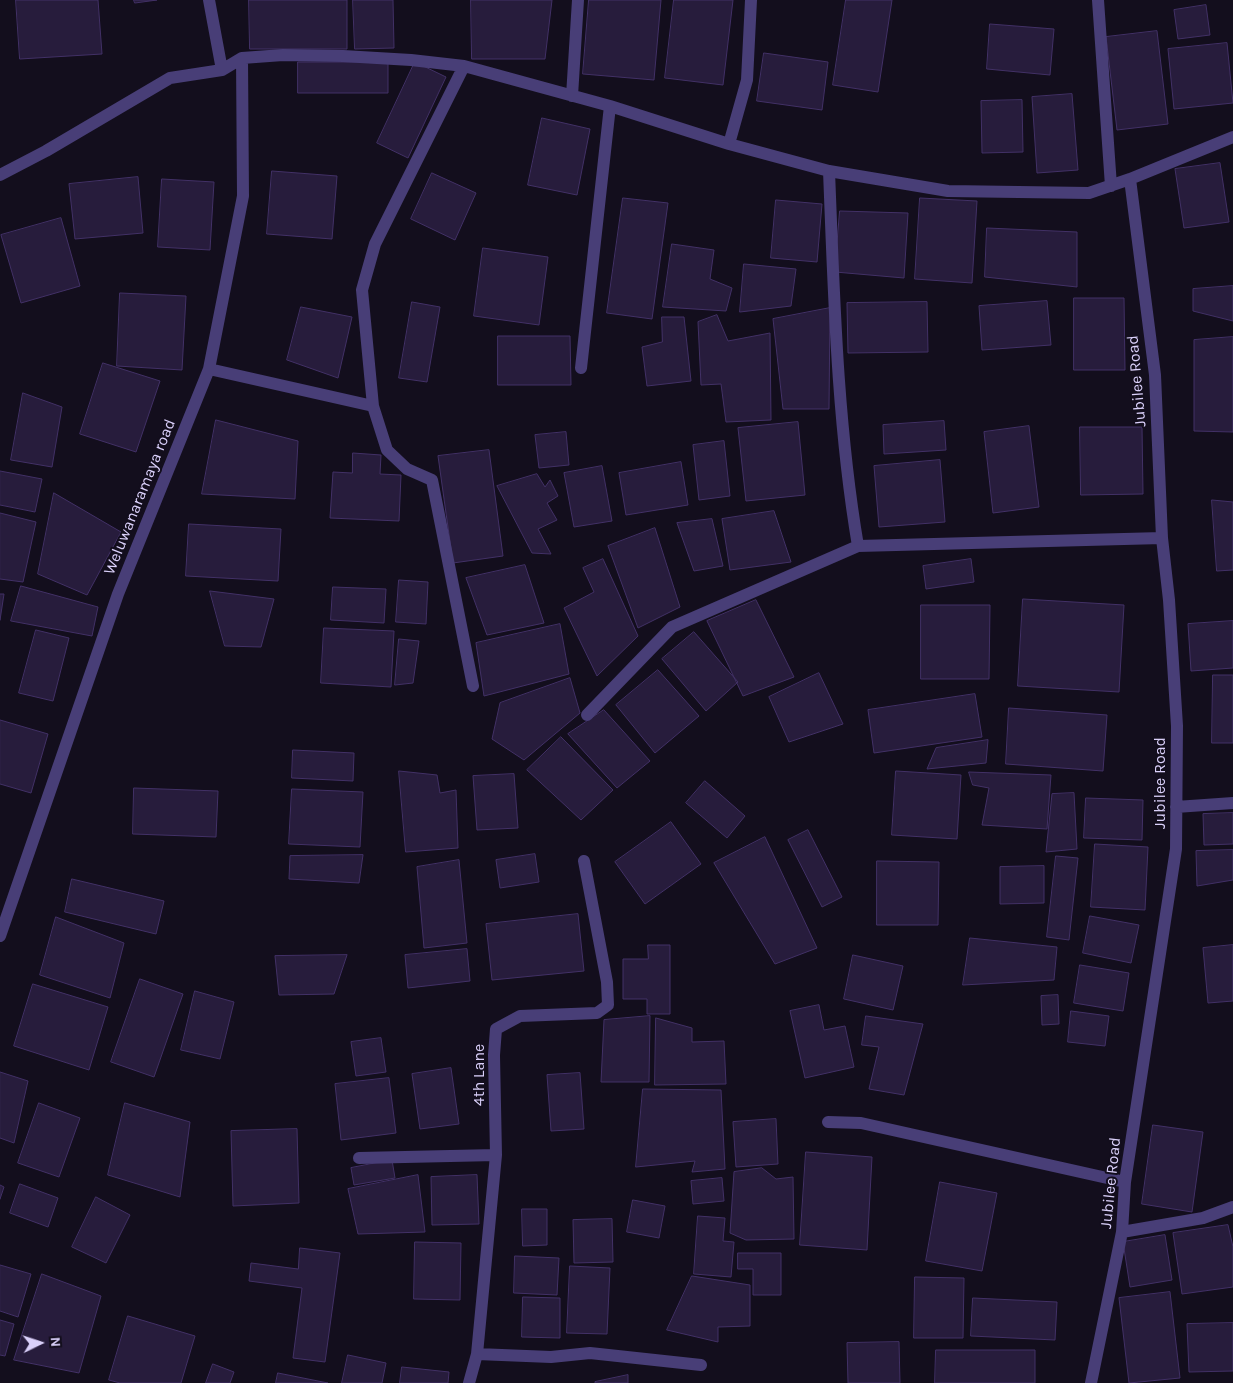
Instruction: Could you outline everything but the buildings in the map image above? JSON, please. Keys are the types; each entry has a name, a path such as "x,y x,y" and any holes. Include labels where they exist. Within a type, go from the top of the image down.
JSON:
{"street":[{"path":"209,0 222,70"},
{"path":"572,96 578,0"},
{"path":"729,144 748,80 751,0"},
{"path":"1098,0 1111,186"},
{"path":"0,175 46,151 170,78 222,70 242,58 283,55 411,60 464,66 610,106 729,144 829,171 948,191 1088,193 1130,179 1233,137"},
{"name":"Weluwanaramaya road","path":"0,936 118,594 209,369 243,196 242,58"},
{"path":"464,66 374,244 362,290 374,406 387,450 407,469 432,480 473,686"},
{"path":"581,368 610,106"},
{"path":"829,171 836,356 850,498 858,546"},
{"name":"Jubilee Road","path":"1091,1383 1122,1232 1125,1182 1176,849 1177,726 1169,600 1162,538 1155,374 1130,179"},
{"path":"209,369 374,406"},
{"path":"588,715 672,626 858,546 1162,538"},
{"path":"1176,807 1233,803"},
{"name":"4th Lane","path":"468,1383 477,1354 496,1155 494,1055 496,1029 520,1016 598,1013 608,1005 607,982 584,861"},
{"path":"828,1122 861,1123 1125,1182"},
{"path":"359,1158 496,1155"},
{"path":"1122,1232 1203,1218 1233,1207"},
{"path":"477,1354 551,1357 590,1353 701,1365"}]}
